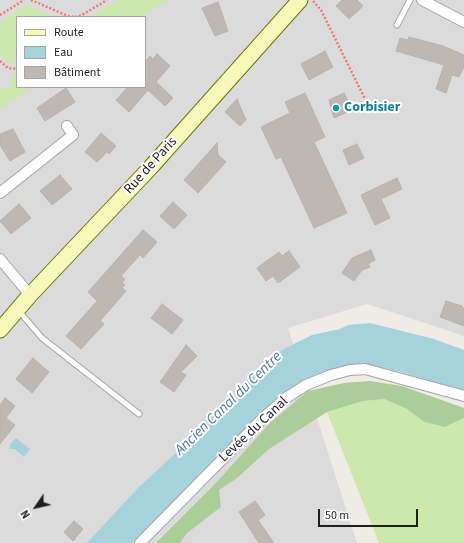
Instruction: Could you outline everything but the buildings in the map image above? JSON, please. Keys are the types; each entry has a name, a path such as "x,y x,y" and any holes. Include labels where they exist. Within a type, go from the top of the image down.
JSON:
{"main road":[{"name":"Rue de Paris","path":"0,330 30,295 150,168 300,0"}],"street":[{"path":"422,0 464,22"},
{"path":"0,193 73,134 67,126"},
{"path":"0,259 30,295"},
{"name":"Levée du Canal","path":"140,543 261,420 286,398 306,385 344,372 366,369 464,396"}],"lane":[{"path":"397,25 410,0"},
{"path":"18,310 42,338 139,414"}],"path":[{"path":"0,15 24,0"},
{"path":"33,0 68,16"},
{"path":"82,16 107,0"},
{"path":"312,0 321,10 369,106"},
{"path":"0,61 8,68 16,69"}],"shaded area":[{"path":"0,0 464,0 464,336 367,304 288,328 357,543 0,543"}],"green space":[{"path":"118,0 168,0 143,16 92,16"},
{"path":"26,5 53,16 16,16 16,61 8,63 0,56 0,22"},
{"path":"16,74 16,88 32,88 0,109 0,88 10,89 11,75"},
{"path":"370,381 402,386 464,408 464,418 445,427 424,422 407,409 384,399 363,401 327,412 269,449 237,478 219,490 221,507 187,533 180,543 156,543 215,484 270,423 308,391 344,383"},
{"path":"384,399 407,409 424,422 445,427 464,418 464,543 379,543 327,412 363,401"}],"water":[{"name":"Ancien Canal du Centre","path":"370,323 434,339 464,350 464,392 401,372 373,366 346,367 317,374 292,388 265,410 134,543 87,543 138,488 178,451 193,433 267,361 282,350 312,335 340,329 348,325"},
{"path":"16,438 30,449 24,457 15,449 10,449 10,445"}],"place":[{"name":"Corbisier","path":"336,108"}]}
